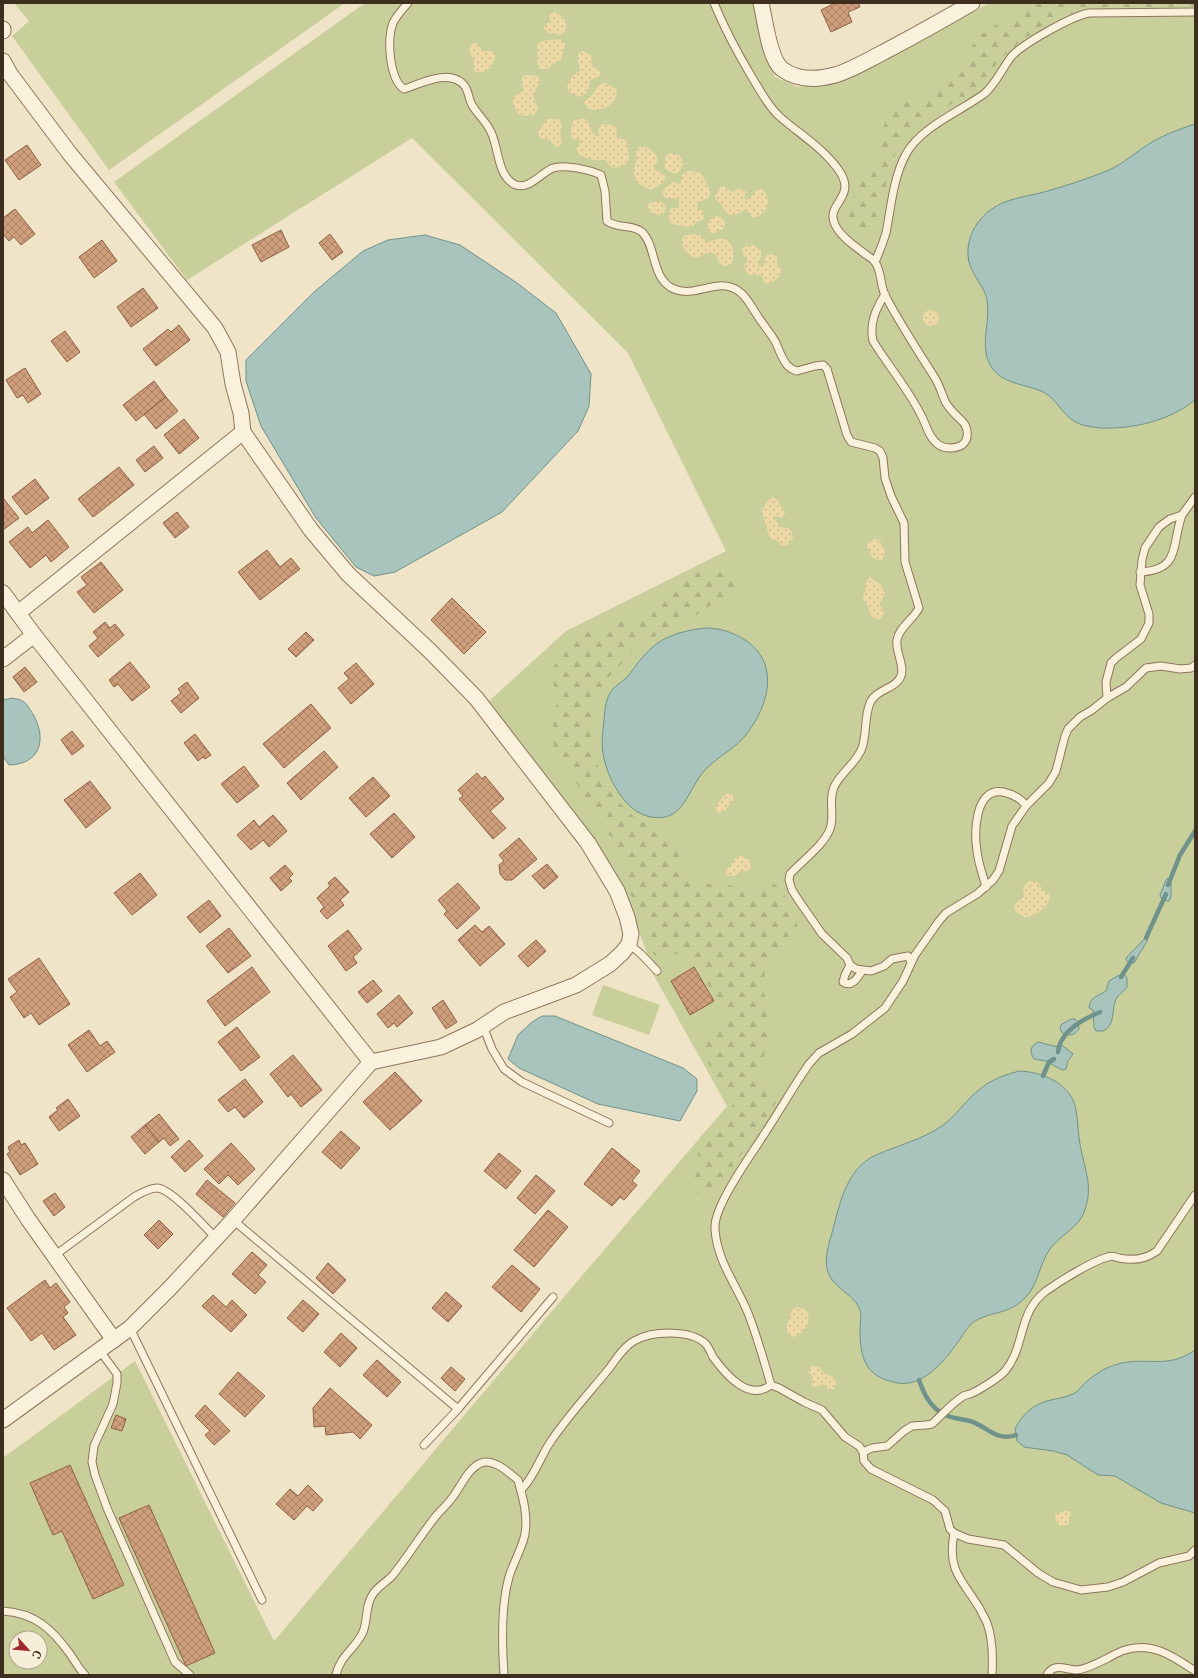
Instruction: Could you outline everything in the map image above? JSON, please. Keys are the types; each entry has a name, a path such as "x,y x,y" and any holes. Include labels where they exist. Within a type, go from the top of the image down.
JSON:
{"street":[{"path":"761,3 774,57 781,68 796,76 810,78 834,75 849,70 933,26 972,3"},
{"path":"3,61 10,74 70,154 215,328 228,352 233,384 241,412 243,432 315,536 348,574 430,651 476,698 588,843 617,891 627,917 631,934 629,944 622,953 610,964 576,985 504,1012 483,1026 441,1047 371,1062 233,1220 130,1328 3,1420"},
{"path":"18,613 243,432"},
{"path":"3,593 34,635 371,1062"},
{"path":"3,659 34,635"},
{"path":"3,1180 54,1256 114,1340"}],"lane":[{"path":"408,3 397,16 393,25 390,40 390,54 396,78 400,87 404,89 443,78 452,78 459,81 468,93 470,102 475,111 491,131 496,143 502,170 510,181 516,185 527,185 553,168 562,167 593,171 601,175 605,191 608,221 616,226 637,229 641,232 646,238 658,271 672,288 681,292 720,285 734,288 741,293 768,329 786,364 797,371 823,365 827,369 847,435 851,442 875,448 880,451 883,458 886,478 904,523 905,562 919,608 904,626 896,641 902,670 901,676 897,682 874,696 867,713 865,737 860,752 852,765 838,780 833,789 831,796 833,817 830,829 826,837 790,874 789,880 792,890 822,934 847,958 850,965 862,971 877,970 898,957 908,956 911,962"},
{"path":"714,3 734,48 766,100 778,115 812,141 839,170 846,187 833,213 833,220 836,227 875,262 884,294 926,366 940,386 946,402 964,423 968,433 967,439 963,444 955,448 946,448 939,445 932,437 916,404 873,341 871,332 874,316 884,294"},
{"path":"875,262 885,235 898,177 906,155 912,145 928,130 986,92 1012,56 1024,46 1067,21 1089,13 1195,12"},
{"path":"1140,572 1160,569 1170,560 1182,515 1195,497"},
{"path":"1106,698 1106,682 1111,663 1141,639 1150,623 1149,614 1140,585 1140,572 1142,560 1150,539 1159,527 1170,519 1182,515"},
{"path":"771,1385 747,1312 728,1274 717,1246 715,1227 716,1218 739,1170 809,1064 819,1053 852,1034 885,1008 899,988 911,962 946,913 967,901 986,887 999,871 1012,826 1026,806 1048,783 1056,771 1063,742 1068,729 1106,698 1126,687 1146,668 1161,666 1180,669 1191,668 1195,665"},
{"path":"986,887 976,850 976,833 979,810 983,801 988,795 996,791 1006,793 1022,800 1026,806"},
{"path":"629,944 642,954 657,971"},
{"path":"850,965 843,982 846,984 850,984 856,980 862,971"},
{"path":"483,1026 492,1049 504,1069 522,1082 609,1123"},
{"path":"54,1256 134,1197 146,1191 158,1188 168,1192 177,1199 216,1238"},
{"path":"863,1452 872,1448 887,1446 912,1426 926,1426 932,1424 962,1396 971,1394 998,1377 1006,1370 1016,1351 1026,1316 1031,1307 1047,1291 1108,1256 1129,1260 1150,1256 1157,1251 1195,1195"},
{"path":"233,1220 458,1409"},
{"path":"424,1445 458,1409 554,1297"},
{"path":"130,1328 262,1600"},
{"path":"521,1490 534,1474 551,1442 586,1396 625,1349 642,1337 662,1334 684,1334 693,1337 707,1345 714,1358 725,1372 746,1389 754,1391 763,1390 771,1385"},
{"path":"100,1351 117,1374 117,1383 113,1404 94,1446 92,1462 95,1475 110,1515 175,1662 190,1675"},
{"path":"771,1385 822,1410 845,1437 858,1446 863,1452 864,1461 871,1469 940,1505 948,1518 950,1529 954,1533 968,1539 1004,1545 1038,1573 1052,1582 1081,1590 1108,1587 1123,1582 1160,1563 1189,1556 1195,1550"},
{"path":"336,1675 337,1669 342,1660 363,1631 369,1601 372,1595 377,1588 390,1579 432,1521 452,1498 474,1468 482,1463 493,1463 518,1480 526,1511 525,1535 509,1577 505,1599 502,1650 504,1675"},
{"path":"954,1533 952,1562 959,1579 987,1622 992,1641 992,1675"},
{"path":"3,1611 18,1612 34,1618 50,1629 64,1645 84,1675"},
{"path":"1047,1675 1054,1668 1064,1667 1075,1672 1125,1650 1142,1647 1157,1648 1195,1671"}],"green space":[{"path":"14,3 345,3 109,170 12,36 29,21"},
{"path":"365,3 756,3 769,60 775,77 798,87 831,80 946,26 989,3 1195,3 1195,1675 3,1675 3,1458 135,1361 274,1641 727,1106 653,974 660,970 648,956 622,886 600,848 489,701 566,631 726,551 628,353 412,138 187,280 114,182"},
{"path":"1031,3 1195,3 1195,6 1110,8 1073,13 1057,19 1043,29 1026,37 1000,59 991,72 965,97 950,105 937,115 907,129 898,144 884,192 882,210 876,227 861,235 846,226 846,210 862,182 873,169 885,122 896,110 910,100 928,96 936,83 962,62 971,47 981,35 995,25 1010,19"},
{"path":"722,567 733,570 740,581 734,593 723,601 711,605 690,620 664,629 654,637 642,642 607,679 595,702 594,715 597,741 595,754 598,767 616,799 636,819 659,829 669,836 677,846 684,871 692,879 703,884 728,885 751,892 762,886 775,884 783,893 796,914 797,927 791,938 767,969 763,981 766,1005 772,1016 771,1029 761,1067 762,1080 772,1088 779,1098 722,1183 714,1190 707,1194 703,1194 689,1189 690,1179 701,1166 698,1154 704,1143 727,1115 733,1104 694,1040 728,1020 688,950 663,959 654,955 649,944 647,927 621,875 634,867 602,826 584,794 556,752 552,740 554,716 557,703 556,690 551,678 554,666 561,656 587,629 599,630 610,624 634,618 661,593 699,572 710,568"},
{"path":"603,985 660,1005 649,1035 592,1015"}],"sand":[{"path":"554,12 562,16 566,24 566,30 561,35 549,33 544,29 544,26 550,21 549,15"},
{"path":"558,39 565,44 561,60 553,64 548,69 540,69 537,65 538,44 542,41"},
{"path":"474,43 478,44 483,51 491,51 495,54 492,65 482,72 475,71 473,66 474,59 469,54 471,46"},
{"path":"583,51 591,55 592,66 601,72 599,76 590,80 587,92 580,97 569,92 567,87 572,76 580,71 577,58 579,53"},
{"path":"524,75 537,76 540,80 533,96 538,109 534,115 523,116 518,114 513,100 515,95 524,89 521,80"},
{"path":"605,83 615,88 617,92 614,101 602,109 592,110 587,108 584,102 599,86"},
{"path":"583,118 588,121 593,133 600,137 598,130 602,124 615,125 617,130 616,137 625,140 627,143 629,160 626,164 615,168 611,167 606,160 593,160 579,155 576,149 581,140 572,139 571,132 573,121"},
{"path":"547,119 560,120 562,126 560,130 562,143 559,147 555,146 550,140 542,139 539,136 538,132"},
{"path":"640,146 649,148 657,156 657,162 654,165 654,169 666,176 663,183 651,190 638,184 633,171 637,160 636,151"},
{"path":"669,153 679,155 684,163 679,172 675,174 665,169 665,161"},
{"path":"688,171 701,173 710,190 709,197 698,202 697,208 703,211 704,218 696,222 693,226 689,227 672,224 669,218 669,212 671,208 678,208 679,202 678,199 666,198 662,193 665,188 673,182 680,184 683,174"},
{"path":"722,185 732,192 741,188 748,193 744,197 746,200 750,198 756,190 761,189 765,193 768,201 765,210 753,218 746,209 736,215 730,215 725,211 721,203 716,200 715,196"},
{"path":"659,201 663,203 666,209 664,213 659,215 650,212 647,206 650,203"},
{"path":"717,216 723,218 725,224 723,229 712,234 708,229 708,222 713,217"},
{"path":"699,234 707,242 717,239 727,240 733,248 732,263 726,266 722,265 716,255 710,252 696,258 688,253 681,240 685,235"},
{"path":"752,244 761,251 761,257 758,262 759,266 764,266 767,255 773,254 777,257 777,264 781,270 778,278 772,283 766,284 762,275 750,275 746,272 744,265 748,261 743,255 742,248"},
{"path":"931,310 937,312 939,318 937,324 931,326 925,324 923,318 925,312"},
{"path":"772,497 777,499 785,513 782,518 775,516 773,520 778,522 778,527 788,528 792,532 793,538 786,546 781,545 779,541 770,539 762,511"},
{"path":"874,539 879,540 885,554 880,561 873,558 867,547 868,543"},
{"path":"870,577 881,585 885,594 879,604 884,610 881,617 878,619 871,617 868,607 863,599 866,589 865,585"},
{"path":"729,793 733,795 734,798 726,810 718,813 716,808 718,804 723,797"},
{"path":"741,856 750,860 751,869 741,871 734,876 728,876 726,873 727,869 731,866 735,858"},
{"path":"1029,881 1038,882 1043,891 1049,894 1050,897 1044,908 1029,917 1025,917 1016,912 1014,907 1016,903 1024,897 1023,887"},
{"path":"797,1307 806,1309 809,1317 807,1326 793,1337 788,1334 787,1326 792,1310"},
{"path":"811,1366 819,1367 824,1373 833,1377 836,1383 834,1389 830,1391 823,1384 819,1387 813,1387 813,1377 808,1371"},
{"path":"1069,1511 1071,1513 1069,1523 1068,1525 1061,1526 1056,1522 1055,1515"}],"water":[{"path":"1195,124 1195,400 1163,418 1138,425 1101,428 1080,424 1070,418 1053,399 1045,393 1003,378 992,368 988,360 985,343 988,317 987,300 969,261 968,246 971,236 980,220 987,213 1002,203 1084,180 1107,171 1119,165 1157,139"},
{"path":"425,235 460,245 517,283 556,313 591,374 589,406 578,431 502,512 395,572 374,576 356,567 316,518 261,426 246,381 246,360 314,292 363,251 388,240"},
{"path":"705,628 731,633 745,640 756,649 763,660 767,672 768,684 766,697 755,721 744,738 705,770 678,810 671,815 662,818 651,817 633,809 625,801 618,792 608,772 602,745 607,700 613,689 627,677 640,660 656,645 678,633"},
{"path":"12,698 23,701 33,714 40,732 40,741 34,755 28,760 20,764 9,765 3,756 3,700"},
{"path":"1168,878 1171,881 1171,897 1169,901 1166,901 1161,898 1160,895"},
{"path":"1149,934 1147,941 1134,963 1129,963 1126,960 1127,957"},
{"path":"1123,973 1127,978 1127,987 1116,999 1112,1021 1103,1031 1096,1031 1094,1027 1093,1010 1089,1008 1089,1004 1095,997 1106,991 1109,981"},
{"path":"542,1016 555,1016 683,1068 697,1079 697,1091 680,1121 598,1104 519,1068 508,1059 518,1035 532,1022"},
{"path":"1071,1019 1075,1019 1078,1022 1079,1029 1071,1035 1062,1033 1060,1028 1062,1024"},
{"path":"1039,1042 1053,1046 1063,1046 1073,1054 1068,1061 1066,1069 1062,1070 1046,1061 1034,1059 1031,1054 1031,1049 1036,1043"},
{"path":"1020,1071 1035,1073 1051,1079 1064,1088 1073,1100 1088,1186 1085,1210 1079,1221 1050,1249 1043,1261 1034,1286 1026,1297 1019,1303 1012,1308 984,1317 971,1324 944,1360 923,1378 907,1383 898,1383 878,1376 871,1371 863,1357 860,1339 860,1310 853,1299 829,1276 826,1264 828,1247 843,1194 853,1175 867,1160 934,1131 950,1120 981,1088 1000,1077"},
{"path":"1195,1350 1195,1513 1161,1503 1115,1476 1098,1475 1067,1455 1053,1451 1024,1447 1017,1441 1015,1429 1025,1414 1045,1401 1075,1393 1089,1379 1105,1369 1114,1365 1128,1362 1157,1362 1175,1360"}],"building":[{"path":"835,3 858,3 860,7 848,12 852,22 831,32 821,10"},
{"path":"27,145 41,165 19,180 5,160"},
{"path":"15,209 35,234 21,245 14,237 9,241 3,234 3,218"},
{"path":"281,230 289,247 261,262 252,245"},
{"path":"330,234 343,252 332,260 319,243"},
{"path":"102,240 117,261 94,278 79,257"},
{"path":"143,288 158,308 131,327 117,307"},
{"path":"179,325 190,340 156,366 143,349 168,329 171,332"},
{"path":"65,331 80,352 67,362 51,341"},
{"path":"25,368 41,394 28,403 23,395 17,398 6,380"},
{"path":"154,381 166,397 136,421 123,405"},
{"path":"166,397 178,411 156,429 144,414"},
{"path":"184,419 199,438 179,454 164,435"},
{"path":"154,446 163,458 145,472 136,460"},
{"path":"119,467 134,485 93,517 78,499"},
{"path":"35,479 49,498 26,515 12,497"},
{"path":"3,498 19,518 3,530"},
{"path":"177,512 189,527 175,538 163,523"},
{"path":"48,520 69,547 51,562 46,555 30,568 9,542 28,527 32,533"},
{"path":"267,550 280,567 291,558 300,569 260,600 238,572"},
{"path":"101,562 123,590 94,613 77,592 87,585 81,577"},
{"path":"452,598 486,632 464,654 431,620"},
{"path":"105,622 110,628 115,624 124,635 98,657 89,646 98,638 93,632"},
{"path":"306,632 314,640 296,657 288,649"},
{"path":"130,662 150,687 132,701 118,684 114,687 109,680"},
{"path":"356,663 374,684 351,704 338,688 349,679 344,673"},
{"path":"25,667 37,682 24,692 13,677"},
{"path":"187,682 199,698 181,713 171,701 181,693 178,689"},
{"path":"311,704 331,728 284,768 263,744"},
{"path":"72,731 84,746 72,755 61,740"},
{"path":"195,734 211,755 205,759 203,757 198,761 184,743"},
{"path":"324,751 338,767 301,800 287,783"},
{"path":"244,766 259,786 237,803 221,784"},
{"path":"477,773 482,779 485,776 504,799 490,811 506,828 493,839 459,799 463,796 458,790"},
{"path":"373,777 390,796 366,817 349,798"},
{"path":"90,781 111,808 86,828 64,800"},
{"path":"394,813 415,837 392,858 370,834"},
{"path":"273,815 287,831 269,847 263,840 251,850 237,835 254,820 259,827"},
{"path":"519,838 537,859 512,880 505,880 500,874 499,865 504,861 499,855"},
{"path":"547,864 558,877 544,889 532,876"},
{"path":"285,865 293,874 289,878 292,881 281,891 270,878"},
{"path":"140,873 157,895 132,915 114,893"},
{"path":"335,877 349,892 340,900 344,905 327,919 320,911 324,907 317,898 330,886 328,883"},
{"path":"458,883 480,908 457,929 444,914 447,911 438,900"},
{"path":"209,900 221,916 200,933 187,917"},
{"path":"475,925 482,932 489,926 505,944 480,966 458,940"},
{"path":"229,928 251,956 228,973 206,946"},
{"path":"348,930 362,949 353,957 357,963 346,971 328,946"},
{"path":"536,940 546,951 528,967 518,956"},
{"path":"39,958 70,1004 39,1025 31,1013 24,1018 10,997 17,992 8,979"},
{"path":"252,967 270,992 225,1026 207,1001"},
{"path":"694,967 714,1001 690,1015 671,981"},
{"path":"373,980 382,991 367,1003 358,992"},
{"path":"399,995 413,1013 397,1027 394,1023 388,1028 377,1014"},
{"path":"443,1000 457,1022 446,1029 432,1008"},
{"path":"237,1027 260,1057 241,1071 218,1042"},
{"path":"89,1030 100,1046 107,1041 115,1052 87,1072 68,1045"},
{"path":"293,1055 322,1090 301,1107 291,1094 288,1097 270,1074"},
{"path":"395,1072 422,1101 390,1130 363,1102"},
{"path":"245,1079 263,1102 244,1118 235,1107 228,1112 218,1100"},
{"path":"68,1099 80,1116 59,1131 49,1117 58,1110 56,1108"},
{"path":"159,1114 179,1139 170,1146 164,1138 159,1142 145,1125"},
{"path":"145,1125 159,1142 145,1154 131,1137"},
{"path":"341,1131 360,1148 341,1169 322,1152"},
{"path":"19,1140 21,1145 25,1143 38,1164 20,1175 7,1154 10,1152 8,1147"},
{"path":"189,1140 203,1156 185,1172 171,1157"},
{"path":"231,1143 255,1169 238,1185 228,1175 219,1184 204,1169"},
{"path":"612,1148 640,1171 632,1181 637,1185 624,1200 620,1197 612,1206 584,1184"},
{"path":"499,1153 521,1171 506,1189 484,1171"},
{"path":"536,1175 555,1191 535,1214 517,1198"},
{"path":"207,1180 235,1203 223,1217 196,1194"},
{"path":"55,1193 65,1207 54,1216 43,1201"},
{"path":"548,1210 568,1227 534,1267 514,1250"},
{"path":"159,1220 173,1234 158,1249 144,1235"},
{"path":"252,1252 267,1265 258,1275 266,1282 255,1294 232,1274"},
{"path":"328,1263 346,1280 333,1294 316,1278"},
{"path":"512,1265 540,1289 521,1312 492,1287"},
{"path":"45,1280 50,1288 56,1283 70,1302 64,1307 68,1313 63,1317 76,1335 54,1350 42,1333 31,1341 7,1308"},
{"path":"446,1292 462,1306 448,1322 432,1308"},
{"path":"213,1295 226,1307 232,1300 247,1315 231,1332 202,1306"},
{"path":"303,1300 319,1314 303,1332 287,1318"},
{"path":"341,1333 357,1348 340,1367 324,1352"},
{"path":"377,1360 401,1382 387,1397 363,1375"},
{"path":"451,1367 465,1379 455,1391 441,1378"},
{"path":"238,1372 265,1396 245,1417 219,1394"},
{"path":"330,1388 372,1425 360,1439 353,1432 326,1435 325,1426 314,1427 313,1408"},
{"path":"205,1405 230,1431 214,1445 205,1435 210,1431 195,1416"},
{"path":"116,1415 126,1419 122,1431 111,1428"},
{"path":"70,1465 124,1585 93,1599 62,1531 53,1535 30,1483"},
{"path":"308,1485 323,1500 313,1511 307,1506 294,1520 276,1504 290,1489 298,1496"},
{"path":"149,1505 215,1653 186,1666 119,1518"}],"waterway":[{"path":"1168,885 1180,855 1195,831"},
{"path":"1146,938 1166,894"},
{"path":"1121,977 1133,958"},
{"path":"1058,1052 1063,1038 1073,1027 1100,1012"},
{"path":"1043,1076 1049,1062 1054,1059"},
{"path":"919,1380 930,1403 940,1412 952,1417 976,1423 997,1435 1009,1437 1016,1435"}]}
